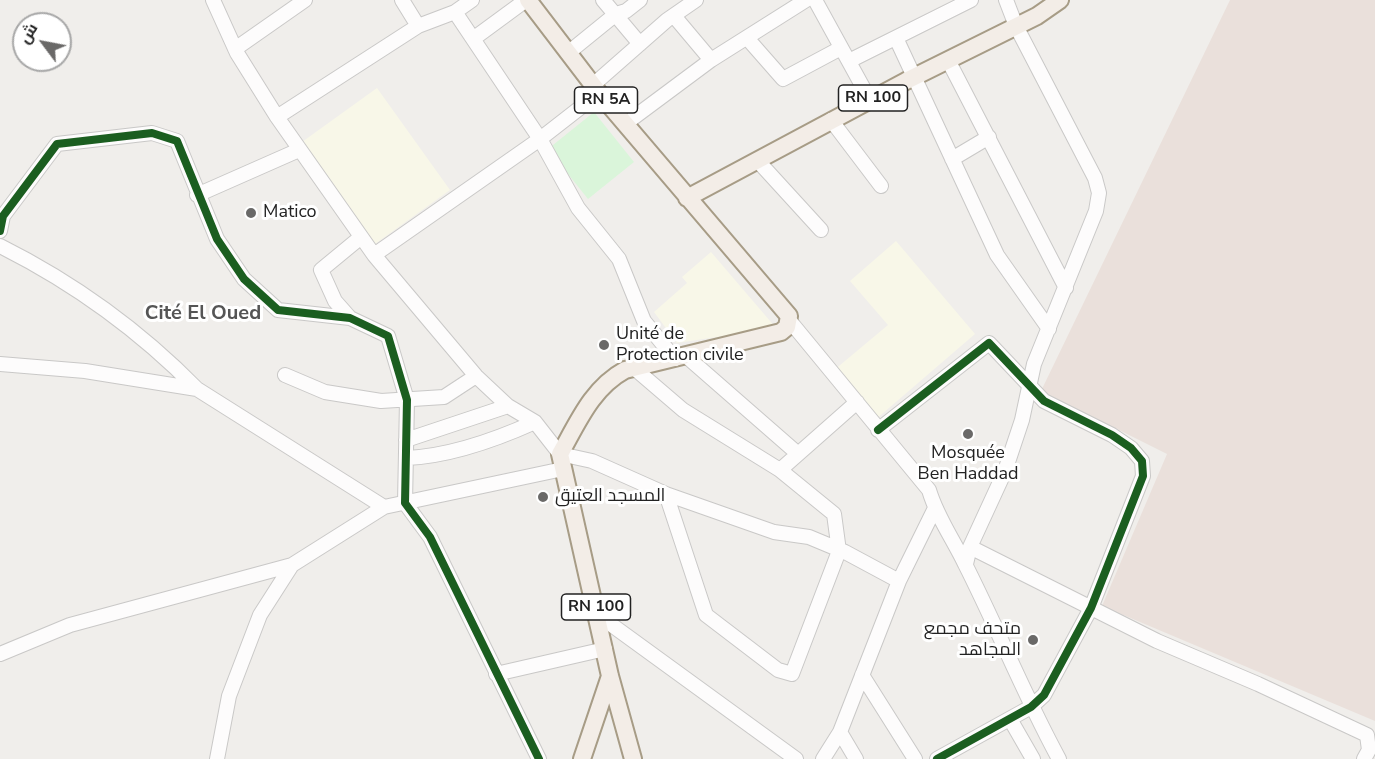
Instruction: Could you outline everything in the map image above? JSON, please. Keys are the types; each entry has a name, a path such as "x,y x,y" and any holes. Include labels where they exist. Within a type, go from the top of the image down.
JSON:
{"main road":[{"name":"RN 5A","path":"527,0 596,89 687,198"},
{"name":"RN 100","path":"687,198 831,120 1016,26 1060,0"},
{"path":"561,461 592,397 606,380 634,368 781,332 787,327 788,313 687,198"},
{"name":"RN 100","path":"561,461 598,615 610,676 633,759"},
{"path":"582,759 610,676"}],"street":[{"path":"213,0 236,49 278,117 374,255 476,376 508,406 536,422 561,461"},
{"path":"236,49 305,0"},
{"path":"402,0 418,26"},
{"path":"278,117 418,26 455,12 472,0"},
{"path":"473,39 527,0"},
{"path":"603,0 640,44"},
{"path":"568,53 616,14 626,11 640,0"},
{"path":"374,255 540,139 596,89 640,44 696,0"},
{"path":"625,124 711,60 807,0"},
{"path":"815,0 870,100"},
{"path":"849,62 971,0"},
{"path":"966,564 970,547 1005,471 1022,420 1028,384 1096,211 1099,193 1095,178 1016,26 1006,0"},
{"path":"455,12 540,139 578,208 619,259 644,321 680,358 797,453"},
{"path":"674,16 711,60"},
{"path":"747,38 783,79 841,48"},
{"path":"896,38 997,255 1049,329"},
{"path":"948,60 1066,288"},
{"path":"831,120 881,186"},
{"path":"0,231 3,216 57,144 152,133 177,141 197,195 217,239 244,279 278,310 350,318 388,336 407,400 405,502 430,537 495,674 539,759"},
{"path":"952,159 989,137"},
{"path":"197,195 299,150"},
{"path":"757,160 820,230"},
{"path":"350,318 334,301 321,270 361,237"},
{"path":"0,246 84,294 157,348 197,389 384,507"},
{"path":"789,320 928,490 935,508 966,564 1031,707 1059,759"},
{"path":"878,430 989,343 1028,384 1033,393 1044,401 1112,435 1142,461 1143,476 1091,608 1044,695 1031,707 947,757"},
{"path":"0,364 85,371 197,389"},
{"path":"634,368 683,410 780,470 834,514 839,551 792,674 778,670 706,615 666,494"},
{"path":"285,375 306,386 340,396 381,401 444,397 476,376"},
{"path":"780,470 857,402"},
{"path":"406,440 508,406"},
{"path":"406,458 428,457 465,448 501,437 536,422"},
{"path":"0,654 70,625 292,565 384,507 561,461 592,461 666,494 774,532 808,537 899,581"},
{"path":"823,759 840,732 899,581 935,508"},
{"path":"970,547 1157,641 1258,684 1367,735 1369,750 1364,759"},
{"path":"217,759 229,696 260,615 292,565"},
{"path":"598,615 796,759"},
{"path":"495,674 605,650"},
{"path":"862,675 915,759"},
{"path":"1010,719 1033,759"},
{"path":"840,732 856,759"}],"shaded area":[{"path":"1230,0 1375,0 1375,721 1102,606 1167,454 1041,391"},
{"path":"377,88 450,190 375,244 302,142"},
{"path":"896,241 975,334 875,420 833,371 888,325 850,281"},
{"path":"711,252 776,328 677,343 654,312 687,283 682,277"}],"green space":[{"path":"594,112 634,162 588,199 548,149"}],"cycle path":[{"path":"0,231 3,216 57,144 152,133 177,141 217,239 244,279 278,310 350,318 388,336 407,400 405,503 430,537 539,759"},
{"path":"878,430 989,343 1044,401 1112,435 1131,448 1142,461 1143,476 1091,608 1044,695 1031,707 937,759"}],"place":[{"name":"Matico","path":"251,213"},
{"name":"Unité de Protection civile","path":"604,345"},
{"name":"Mosquée Ben Haddad","path":"968,434"},
{"name":"المسجد العتيق","path":"543,497"},
{"name":"متحف مجمع المجاهد","path":"1033,640"}],"district":[{"name":"Cité El Oued","path":"203,314"}]}
